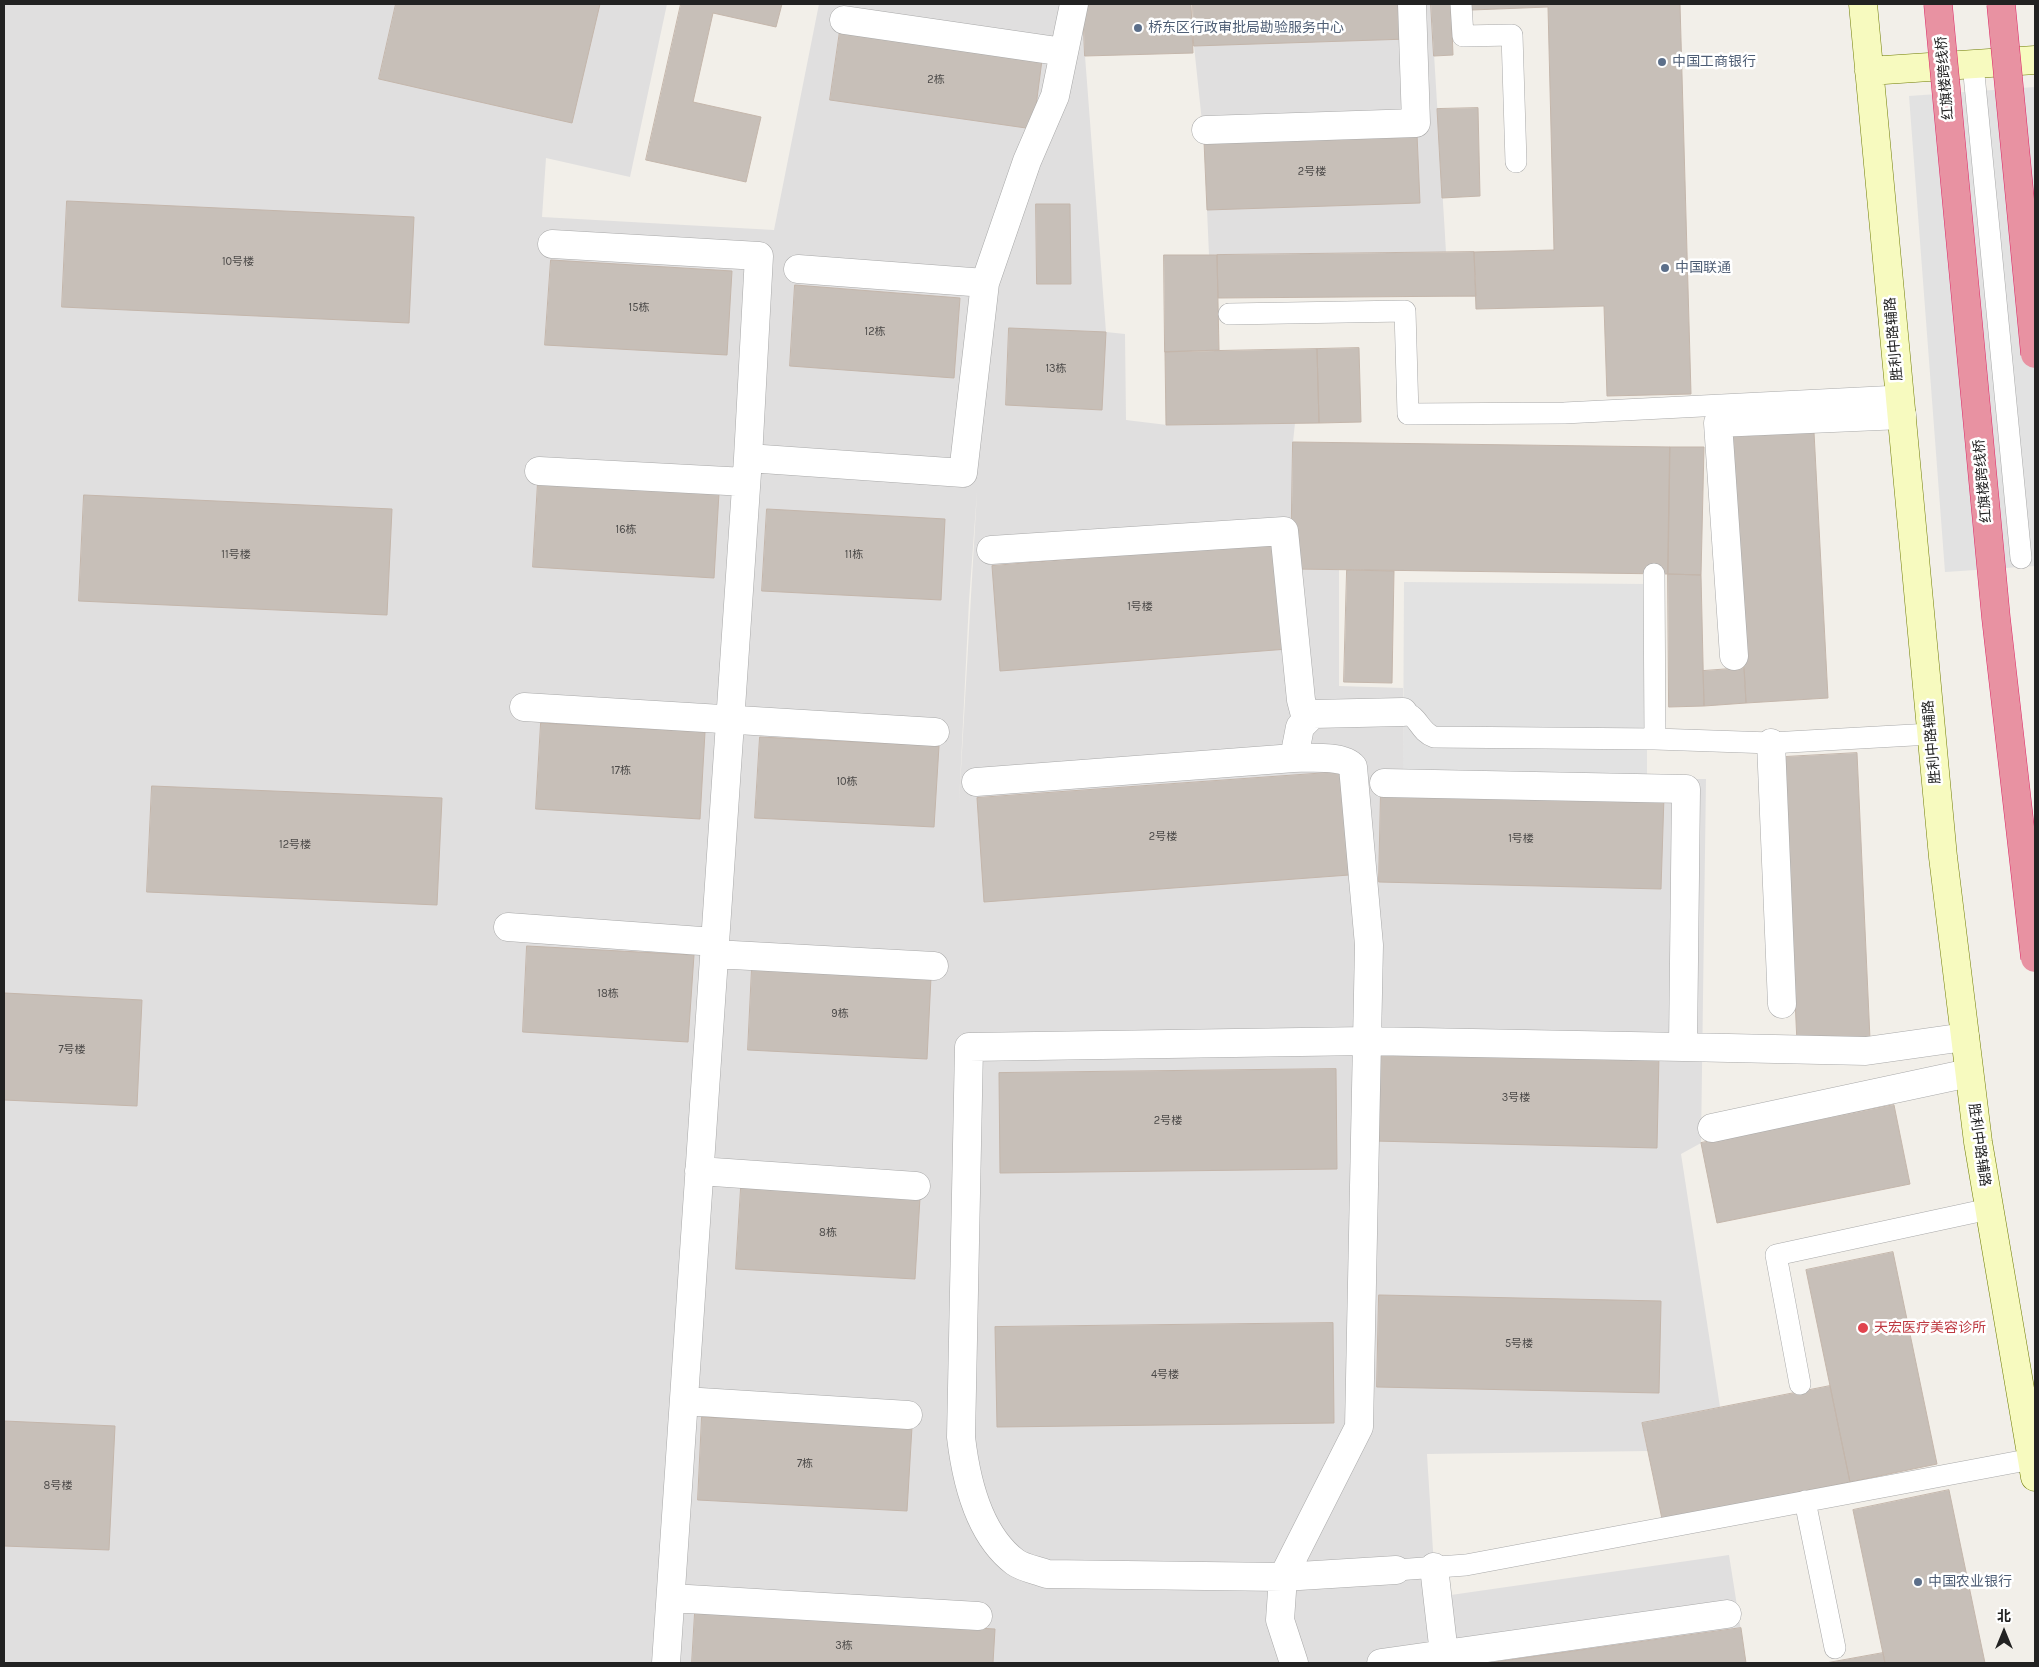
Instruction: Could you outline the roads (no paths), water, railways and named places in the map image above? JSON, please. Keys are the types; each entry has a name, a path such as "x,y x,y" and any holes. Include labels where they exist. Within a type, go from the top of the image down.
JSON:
{"highway":[{"name":"红旗楼跨线桥","path":"1938,4 1996,618 2035,958"},
{"path":"2001,4 2035,354"}],"main road":[{"name":"胜利中路辅路","path":"1863,4 1943,857 1969,1073 1989,1209 2034,1468"},
{"path":"1870,77 1973,69 2035,60"},
{"path":"1973,69 2035,71"}],"street":[{"path":"539,471 747,470 963,473 986,283 1027,161 1055,96 1074,4"},
{"path":"1206,130 1416,123 1412,4"},
{"path":"844,20 1064,52"},
{"path":"552,244 759,256 747,470 666,1663"},
{"path":"798,269 986,283"},
{"path":"1734,656 1718,423 1901,406"},
{"path":"991,550 1284,531 1300,700 1306,719"},
{"path":"524,707 935,732"},
{"path":"1294,758 1300,727 1313,714 1403,712"},
{"path":"1771,743 1782,1004"},
{"path":"976,782 1294,758 1346,762 1353,767 1369,945 1359,1427 1283,1577 1280,1620 1294,1663"},
{"path":"1384,783 1686,789 1683,1047"},
{"path":"508,928 715,948 934,966"},
{"path":"1396,1570 1283,1577 1047,1574 1016,1563 998,1545 979,1514 964,1470 961,1437 969,1047 1367,1041 1866,1051 1965,1037"},
{"path":"1712,1128 1969,1073"},
{"path":"700,1171 916,1186"},
{"path":"684,1401 908,1415"},
{"path":"1434,1567 1444,1654"},
{"path":"671,1598 978,1616"},
{"path":"1381,1663 1727,1614"}],"lane":[{"path":"1461,4 1462,36 1512,35 1516,162"},
{"path":"1973,69 2021,558"},
{"path":"1229,314 1405,311 1408,414 1564,413 1901,406"},
{"path":"1654,574 1655,739"},
{"path":"1403,712 1415,717 1424,734 1434,737 1655,739 1771,743 1931,734"},
{"path":"1800,1384 1776,1255 1989,1209"},
{"path":"1396,1570 1466,1565 1805,1501 2034,1468"},
{"path":"1805,1501 1835,1648"}],"place":[{"name":"桥东区行政审批局勘验服务中心","path":"1138,28"},
{"name":"中国工商银行","path":"1662,62"},
{"name":"中国联通","path":"1665,268"},
{"name":"天宏医疗美容诊所","path":"1863,1328"},
{"name":"中国农业银行","path":"1918,1582"}]}
